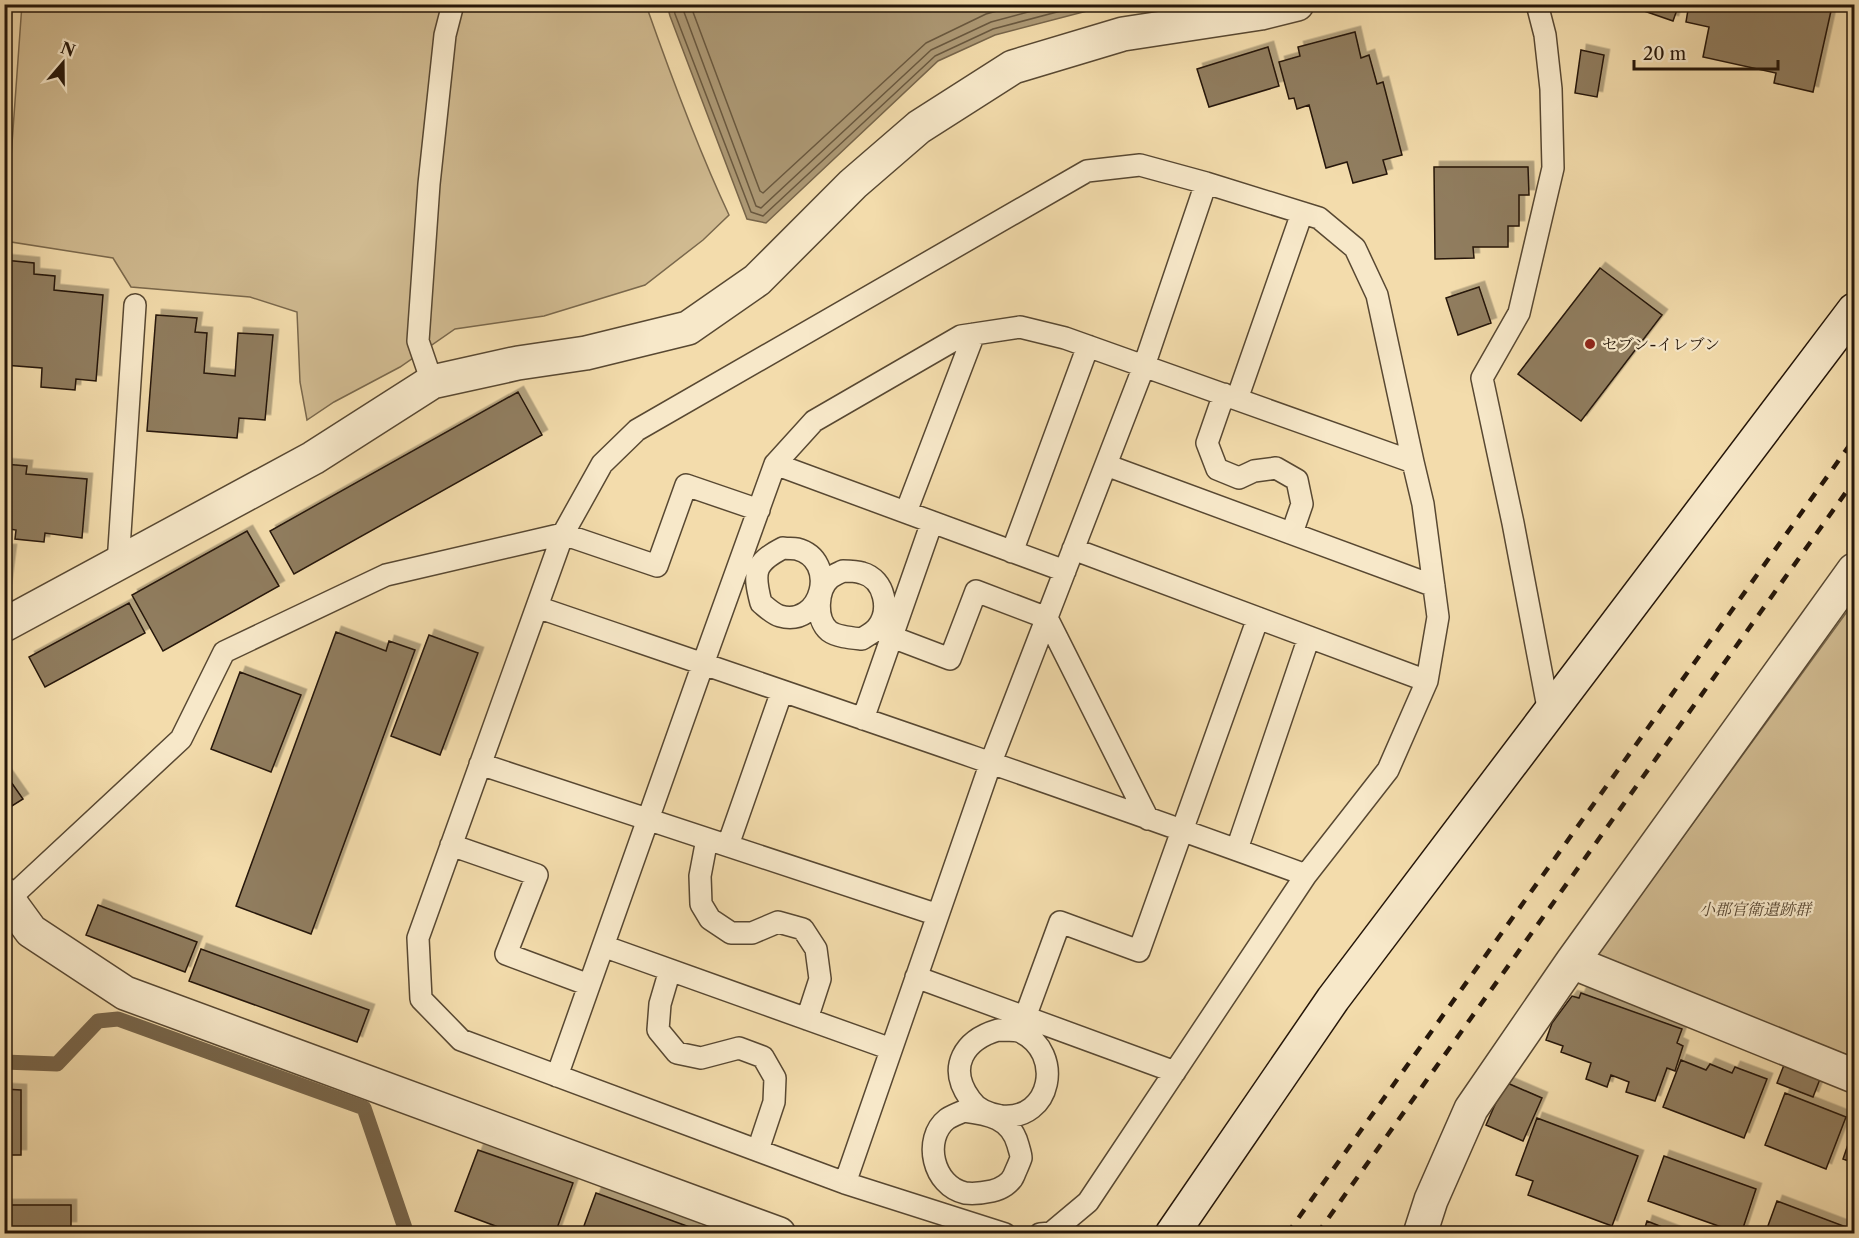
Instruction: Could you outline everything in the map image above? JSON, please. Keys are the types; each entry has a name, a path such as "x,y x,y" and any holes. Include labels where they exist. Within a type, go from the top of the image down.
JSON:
{"street":[{"path":"4,625 313,458 432,382 518,363 586,353 688,328 757,280 853,184 920,127 1013,67 1123,34 1261,13 1297,4"},
{"path":"1172,1233 1333,999 1854,310"},
{"path":"1420,1233 1431,1200 1472,1109 1572,962 1854,570"},
{"path":"7,897 31,931 125,993 779,1233"},
{"path":"1572,962 1854,1076"}],"lane":[{"path":"432,382 418,341 435,127 445,35 453,4"},
{"path":"1538,4 1545,35 1550,78 1553,168 1518,313 1482,378 1513,523 1549,713"},
{"path":"1005,1233 845,1183 461,1040 421,999 418,938 563,534 602,464 637,430 1087,171 1140,165 1319,218 1355,248 1377,295 1423,504 1438,617 1427,681 1388,770 1306,874 1088,1202 1051,1233 1040,1233"},
{"path":"845,1183 991,762 1144,366 1206,183"},
{"path":"1292,534 1302,504 1297,480 1276,468 1254,471 1239,478 1217,469 1207,443 1231,397 1302,213"},
{"path":"118,564 135,304"},
{"path":"557,1076 703,664 749,564 759,510 776,464 814,421 961,336 1020,327 1088,346 1413,462"},
{"path":"906,512 974,334"},
{"path":"1012,552 1088,346"},
{"path":"776,464 1065,571"},
{"path":"1106,465 1434,586"},
{"path":"7,897 181,739 224,652 386,574 563,534 657,566 686,485 759,510"},
{"path":"863,719 890,626 932,522"},
{"path":"749,564 783,548 799,550 813,559 822,574 820,616 829,631 862,639 876,629 890,626 950,659 976,591 1047,618 1148,819"},
{"path":"1073,549 1427,681"},
{"path":"749,564 761,603 778,616 799,617 812,608 829,578 843,571 864,573 878,583 884,595 890,626"},
{"path":"537,607 991,762 1306,874"},
{"path":"1022,1024 1060,922 1139,951 1258,618"},
{"path":"1237,849 1309,637"},
{"path":"728,845 782,691"},
{"path":"480,764 938,915"},
{"path":"707,838 700,876 701,903 710,919 730,933 752,933 778,922 803,929 816,949 820,979 807,1019"},
{"path":"451,846 537,875 506,954 589,985"},
{"path":"603,946 891,1049"},
{"path":"670,970 660,1004 658,1030 677,1053 701,1058 739,1048 763,1057 775,1078 774,1102 758,1150"},
{"path":"916,977 1022,1024 1175,1072"},
{"path":"1022,1024 986,1034 969,1045 960,1063 960,1080 964,1090 974,1105 990,1114 1007,1124 1017,1139 1021,1156 1012,1180 999,1189 980,1194 963,1192 946,1182 935,1165 932,1148 937,1133 946,1120 964,1111 990,1114 1007,1116 1022,1114 1034,1107 1043,1096 1047,1079 1044,1056 1022,1024"},
{"path":"955,1218 963,1192"}],"green space":[{"path":"22,4 646,5 685,111 729,215 703,240 645,285 544,316 455,329 400,367 334,402 307,420 300,382 297,312 250,297 131,287 113,258 5,241"},
{"name":"小郡官衛遺跡群","path":"1854,602 1854,1058 1597,955"}],"water":[{"path":"667,4 1110,5 995,35 938,61 766,223 747,219"}],"building":[{"path":"4,4 8,4 4,36"},
{"path":"1624,4 1679,4 1673,21"},
{"path":"1689,4 1801,4 1831,11 1813,92 1774,83 1776,73 1703,57 1709,27 1686,22"},
{"path":"1355,32 1361,58 1369,55 1377,84 1383,82 1402,155 1383,160 1387,174 1353,183 1347,162 1326,168 1309,105 1297,109 1294,98 1289,99 1279,62 1300,56 1298,47"},
{"path":"1268,47 1279,86 1209,107 1197,69"},
{"path":"1581,50 1604,55 1597,97 1575,93"},
{"path":"1434,167 1528,167 1529,195 1519,195 1519,226 1508,226 1508,247 1473,247 1474,258 1435,259"},
{"path":"4,260 34,263 34,274 55,276 54,290 103,295 96,381 76,379 75,390 41,387 42,368 4,365"},
{"name":"セブン-イレブン","path":"1600,268 1662,315 1581,421 1518,374"},
{"path":"1479,287 1491,323 1458,335 1446,298"},
{"path":"156,315 197,318 195,332 207,333 204,373 235,376 238,333 273,335 265,420 239,418 237,438 147,431"},
{"path":"518,392 542,435 294,574 270,531"},
{"path":"4,464 27,466 26,474 87,479 82,538 45,533 44,542 15,539 16,530 4,528"},
{"path":"247,531 279,586 163,651 132,595"},
{"path":"4,550 11,550 6,589 4,589"},
{"path":"129,603 145,633 45,687 29,657"},
{"path":"336,632 386,651 389,641 415,650 311,934 236,906"},
{"path":"429,635 478,653 440,755 391,736"},
{"path":"240,672 301,695 271,772 211,749"},
{"path":"4,772 23,799 4,811"},
{"path":"98,905 197,942 185,972 86,935"},
{"path":"201,949 369,1010 357,1042 189,981"},
{"path":"1581,993 1682,1029 1677,1043 1683,1046 1675,1071 1667,1068 1655,1101 1626,1092 1629,1082 1611,1075 1607,1087 1586,1079 1591,1063 1561,1052 1563,1046 1546,1040 1552,1023 1572,996 1579,998"},
{"path":"1681,1060 1706,1070 1710,1064 1732,1073 1735,1067 1767,1079 1744,1138 1663,1107"},
{"path":"1784,1065 1820,1079 1813,1097 1777,1083"},
{"path":"1505,1082 1542,1098 1523,1141 1486,1125"},
{"path":"4,1089 21,1090 21,1155 4,1155"},
{"path":"1785,1093 1846,1117 1826,1169 1765,1145"},
{"path":"1537,1118 1638,1156 1612,1226 1528,1195 1533,1181 1516,1175"},
{"path":"1854,1127 1854,1163 1843,1159"},
{"path":"478,1150 573,1183 555,1234 517,1234 455,1211"},
{"path":"1664,1156 1756,1189 1741,1234 1648,1201"},
{"path":"596,1193 695,1229 693,1234 581,1234"},
{"path":"1777,1201 1854,1230 1854,1234 1765,1234"},
{"path":"4,1205 71,1205 71,1227 54,1227 54,1234 4,1234"},
{"path":"1647,1221 1680,1234 1643,1234"}],"waterway":[{"path":"4,1062 57,1064 98,1021 118,1019 364,1108 407,1234"}],"railway":[{"path":"1287,1234 1854,439"},
{"path":"1317,1234 1854,481"}],"place":[{"name":"セブン-イレブン","path":"1590,344"}]}
